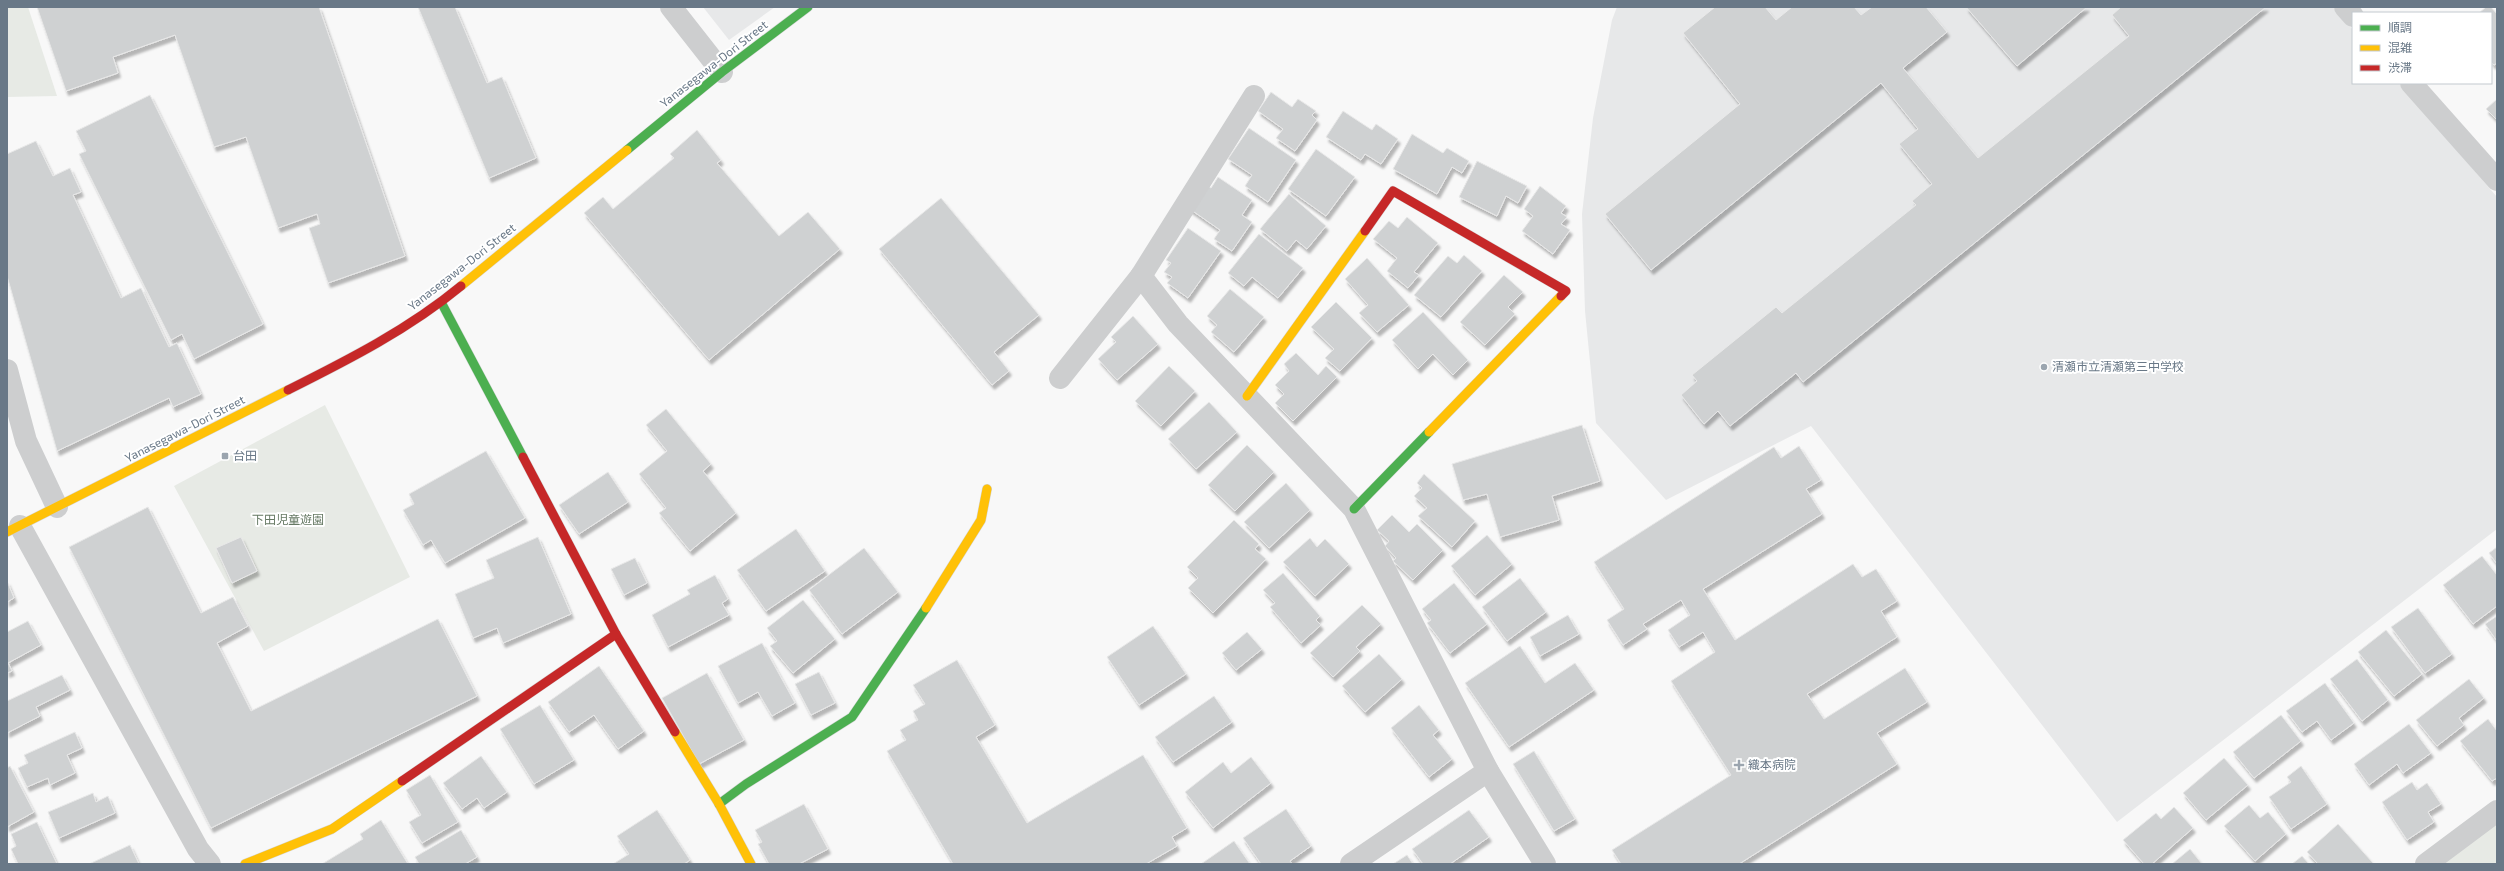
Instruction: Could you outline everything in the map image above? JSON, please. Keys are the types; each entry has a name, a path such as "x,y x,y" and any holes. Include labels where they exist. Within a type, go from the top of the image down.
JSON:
{"street":[{"path":"671,7 722,72"},
{"name":"Yanasegawa-Dori Street","path":"14,529 331,369 407,325 441,302 722,72 808,7"},
{"path":"2345,7 2352,15"},
{"path":"2412,84 2497,180"},
{"path":"1060,378 1141,276 1254,96"},
{"path":"1246,396 1393,191 1566,291 1354,509"},
{"path":"1141,276 1178,324 1354,509 1488,771 1545,864"},
{"path":"441,302 616,634 719,804 751,864"},
{"path":"7,370 26,441 57,507"},
{"path":"719,804 746,784 852,718 940,587 980,520 987,489"},
{"path":"14,529 198,850 210,864"},
{"path":"245,864 332,829 616,634"},
{"path":"1351,864 1488,771"},
{"path":"2426,864 2497,811"}],"shaded area":[{"path":"703,7 775,7 729,40"},
{"name":"清瀬市立清瀬第三中学校","path":"1617,7 2333,7 2352,29 2352,84 2400,84 2497,197 2497,529 2117,822 1811,426 1666,500 1596,423 1585,311 1582,214 1593,118 1612,20"}],"green space":[{"path":"7,7 28,7 57,96 7,97"},
{"name":"下田児童遊園","path":"325,405 410,577 264,651 174,486"},
{"path":"2497,822 2497,864 2440,864"}],"building":[{"path":"37,7 319,7 405,256 328,283 309,228 320,224 317,214 278,228 246,137 214,147 175,35 113,57 118,73 66,91"},
{"path":"418,7 455,7 487,83 502,77 536,158 489,178"},
{"path":"1715,7 1765,7 1776,20 1792,7 1854,7 1861,15 1872,7 1926,7 1947,32 1903,68 1978,158 2129,36 2112,15 2121,7 2266,7 1803,382 1796,373 1730,426 1718,411 1704,424 1681,395 1697,381 1692,375 1776,307 1782,313 1916,205 1912,201 1932,184 1899,144 1918,129 1881,83 1651,270 1605,214 1740,104 1683,33"},
{"path":"1966,7 2087,7 2017,66"},
{"path":"2486,7 2491,7 2497,14 2497,63 2494,65 2492,63 2492,12 2480,12"},
{"path":"1271,92 1292,107 1298,99 1316,111 1312,115 1317,120 1295,151 1276,138 1283,129 1258,111"},
{"path":"150,95 263,324 194,359 182,334 171,340 79,154 86,151 76,131"},
{"path":"2497,99 2497,120 2486,109"},
{"path":"1343,111 1372,130 1376,124 1398,139 1381,164 1365,154 1361,160 1326,137"},
{"path":"1249,128 1296,160 1268,202 1245,186 1252,175 1228,159"},
{"path":"697,130 721,160 717,163 779,236 808,212 840,249 709,360 584,213 603,197 613,209 674,158 670,154"},
{"path":"1412,134 1443,153 1447,148 1469,161 1462,173 1452,167 1437,194 1393,169"},
{"path":"36,141 53,176 70,168 81,192 73,195 121,298 141,288 169,347 177,343 201,394 173,407 169,398 57,451 7,276 7,154"},
{"path":"1316,149 1355,177 1326,216 1288,189"},
{"path":"1477,161 1527,186 1518,203 1506,196 1497,216 1459,197"},
{"path":"1218,177 1252,200 1242,215 1252,222 1232,251 1214,239 1220,230 1187,207 1203,183 1211,188"},
{"path":"1540,186 1566,206 1561,213 1567,217 1561,224 1570,230 1553,254 1522,231 1533,216 1524,209"},
{"path":"1289,194 1326,226 1307,249 1296,240 1287,251 1260,229"},
{"path":"941,198 1039,315 994,352 1009,371 992,385 879,249"},
{"path":"1407,217 1438,243 1414,272 1419,275 1408,288 1387,271 1397,258 1373,239 1389,221 1398,228"},
{"path":"1188,228 1221,251 1188,298 1167,283 1172,277 1164,272 1171,263 1166,260"},
{"path":"1259,234 1303,268 1278,298 1252,277 1244,286 1228,273"},
{"path":"1464,255 1482,271 1441,317 1414,295 1448,256 1457,263"},
{"path":"1367,258 1409,305 1377,332 1359,313 1368,305 1345,279"},
{"path":"1504,275 1523,292 1508,307 1515,314 1485,345 1460,322"},
{"path":"1230,289 1264,317 1234,352 1211,332 1217,325 1207,316"},
{"path":"1336,302 1372,338 1340,371 1325,358 1334,349 1311,327"},
{"path":"1423,312 1468,360 1453,375 1433,354 1418,369 1392,340"},
{"path":"1133,316 1158,344 1117,380 1098,359 1116,342 1111,337"},
{"path":"1296,353 1318,375 1326,366 1337,377 1293,421 1275,403 1284,394 1275,385 1289,371 1284,364"},
{"path":"1169,366 1195,391 1161,426 1135,401"},
{"path":"1209,402 1237,432 1196,469 1168,439"},
{"path":"666,409 711,464 703,471 736,513 690,551 659,513 666,508 639,474 667,451 646,425"},
{"path":"1582,425 1600,481 1552,496 1559,520 1500,537 1487,494 1463,500 1452,464"},
{"path":"1247,445 1274,472 1235,511 1208,485"},
{"path":"1799,446 1821,480 1806,489 1822,514 1703,589 1735,640 1853,564 1862,577 1876,569 1897,601 1881,611 1897,637 1807,694 1824,719 1905,668 1927,702 1877,733 1897,764 1739,864 1621,864 1612,850 1731,775 1671,681 1715,652 1703,632 1679,647 1668,630 1690,615 1681,600 1643,624 1647,629 1623,645 1607,620 1624,609 1594,562 1774,447 1781,458"},
{"path":"486,451 525,518 445,563 431,540 423,545 403,510 414,504 409,494"},
{"path":"608,472 628,502 579,534 559,505"},
{"path":"1424,474 1475,521 1452,547 1418,516 1427,508 1414,496 1422,488 1417,483"},
{"path":"1286,483 1310,510 1269,548 1244,522"},
{"path":"148,507 201,613 233,597 248,626 217,643 251,711 438,619 477,696 211,828 69,547"},
{"path":"1392,515 1409,532 1417,524 1443,550 1413,580 1393,561 1396,558 1385,546 1389,541 1377,530"},
{"path":"1234,520 1259,544 1255,549 1266,559 1213,613 1188,588 1198,578 1187,567"},
{"path":"796,529 825,571 766,611 737,570"},
{"path":"1487,535 1512,564 1475,595 1451,566"},
{"path":"241,537 257,571 232,583 216,548"},
{"path":"538,537 571,614 503,643 497,628 473,638 455,594 494,578 486,560"},
{"path":"1310,538 1317,547 1325,539 1349,564 1315,596 1283,562"},
{"path":"2497,547 2497,564 2489,553"},
{"path":"864,548 898,592 842,634 809,590"},
{"path":"2482,556 2497,575 2497,606 2473,624 2443,585"},
{"path":"635,558 647,583 624,595 611,569"},
{"path":"1283,573 1320,616 1316,620 1321,625 1301,643 1270,607 1275,603 1263,590"},
{"path":"715,575 728,599 722,603 729,615 668,647 652,615 690,594 687,590"},
{"path":"1520,578 1546,612 1507,641 1482,607"},
{"path":"7,581 14,598 7,602"},
{"path":"1454,583 1487,624 1450,653 1427,623 1431,620 1422,609"},
{"path":"803,600 835,639 793,673 770,646 777,641 767,628"},
{"path":"1362,605 1381,624 1356,647 1360,651 1333,677 1310,653"},
{"path":"2418,608 2452,654 2425,673 2391,627"},
{"path":"1568,615 1579,634 1540,656 1530,637"},
{"path":"2497,616 2497,641 2485,624"},
{"path":"28,621 41,645 8,663 12,671 7,673 7,632"},
{"path":"1153,626 1186,674 1139,705 1107,657"},
{"path":"2386,630 2422,674 2394,696 2358,652"},
{"path":"1247,632 1262,649 1236,670 1222,653"},
{"path":"762,643 795,703 772,716 758,692 738,703 718,666"},
{"path":"1520,646 1545,683 1575,663 1594,690 1509,747 1465,683"},
{"path":"1379,654 1402,679 1365,712 1342,686"},
{"path":"2357,659 2388,700 2362,721 2330,679"},
{"path":"957,660 995,725 976,737 1027,823 1143,755 1187,828 1172,837 1177,846 1146,864 953,864 887,751 906,740 900,730 918,720 913,711 925,704 913,685"},
{"path":"599,666 644,731 618,749 594,715 569,732 548,702"},
{"path":"819,672 835,703 811,715 795,684"},
{"path":"707,673 744,740 699,764 662,698"},
{"path":"62,675 70,690 36,707 40,716 7,733 7,701"},
{"path":"2469,679 2484,698 2459,718 2464,725 2437,746 2416,720"},
{"path":"2325,683 2354,723 2331,740 2317,721 2302,732 2286,711"},
{"path":"1214,696 1232,722 1173,762 1155,737"},
{"path":"540,705 574,760 534,784 500,729"},
{"path":"1419,705 1439,730 1433,735 1452,759 1429,777 1391,728"},
{"path":"2281,715 2301,741 2254,778 2233,752"},
{"path":"2488,719 2497,731 2497,778 2492,781 2460,741"},
{"path":"2409,724 2431,753 2403,773 2397,764 2369,785 2354,764"},
{"path":"75,732 82,748 67,755 75,773 50,785 48,778 27,787 18,768 28,763 24,755"},
{"path":"1534,751 1575,819 1554,831 1513,764"},
{"path":"481,756 507,792 484,808 477,798 462,809 443,783"},
{"path":"1251,757 1271,783 1213,828 1185,792 1223,762 1231,773"},
{"path":"2224,758 2248,785 2206,820 2183,793"},
{"path":"10,766 34,812 7,827 7,768"},
{"path":"2301,766 2327,804 2291,829 2269,797 2291,782 2287,777"},
{"path":"430,775 458,822 422,843 409,822 421,815 406,790"},
{"path":"2412,782 2417,790 2427,783 2441,804 2428,812 2434,822 2407,840 2382,802"},
{"path":"93,793 96,802 108,796 115,813 59,838 48,812"},
{"path":"804,804 828,849 799,864 769,864 758,844 762,842 755,830"},
{"path":"2249,805 2260,818 2268,812 2286,834 2255,861 2224,826"},
{"path":"2174,807 2193,828 2152,864 2144,864 2123,840 2156,813 2161,819"},
{"path":"1286,809 1311,846 1290,861 1292,864 1261,864 1243,838"},
{"path":"657,810 690,860 684,864 613,864 629,854 617,836"},
{"path":"1469,810 1489,837 1450,864 1423,864 1412,849"},
{"path":"381,820 408,864 322,864 363,839 360,834"},
{"path":"37,822 57,864 18,864 11,849 16,846 11,834"},
{"path":"2338,824 2373,863 2372,864 2318,864 2307,852"},
{"path":"461,830 477,857 465,864 419,864 415,857"},
{"path":"1234,841 1250,864 1201,864"},
{"path":"130,845 139,864 89,864"},
{"path":"2190,849 2202,864 2172,864"},
{"path":"1407,855 1413,864 1393,864"},
{"path":"2302,856 2309,864 2292,864"}],"traffic: fast":[{"path":"627,150 722,72 808,7"},
{"path":"441,302 523,457"},
{"path":"1354,509 1429,432"},
{"path":"719,804 746,784 852,717 926,608"}],"traffic: slow":[{"path":"461,286 627,150"},
{"path":"1247,396 1365,231"},
{"path":"1429,432 1561,296"},
{"path":"7,532 288,390"},
{"path":"926,608 981,520 987,489"},
{"path":"675,732 719,804 751,864"},
{"path":"245,864 332,829 402,781"}],"traffic: jam":[{"path":"1365,231 1393,191 1566,291 1561,296"},
{"path":"288,390 378,343 441,302 461,286"},
{"path":"523,457 616,634 675,732"},
{"path":"402,781 616,634"}],"place":[{"name":"清瀬市立清瀬第三中学校","path":"2044,367"},
{"name":"台田","path":"225,456"},
{"name":"織本病院","path":"1739,765"}]}
